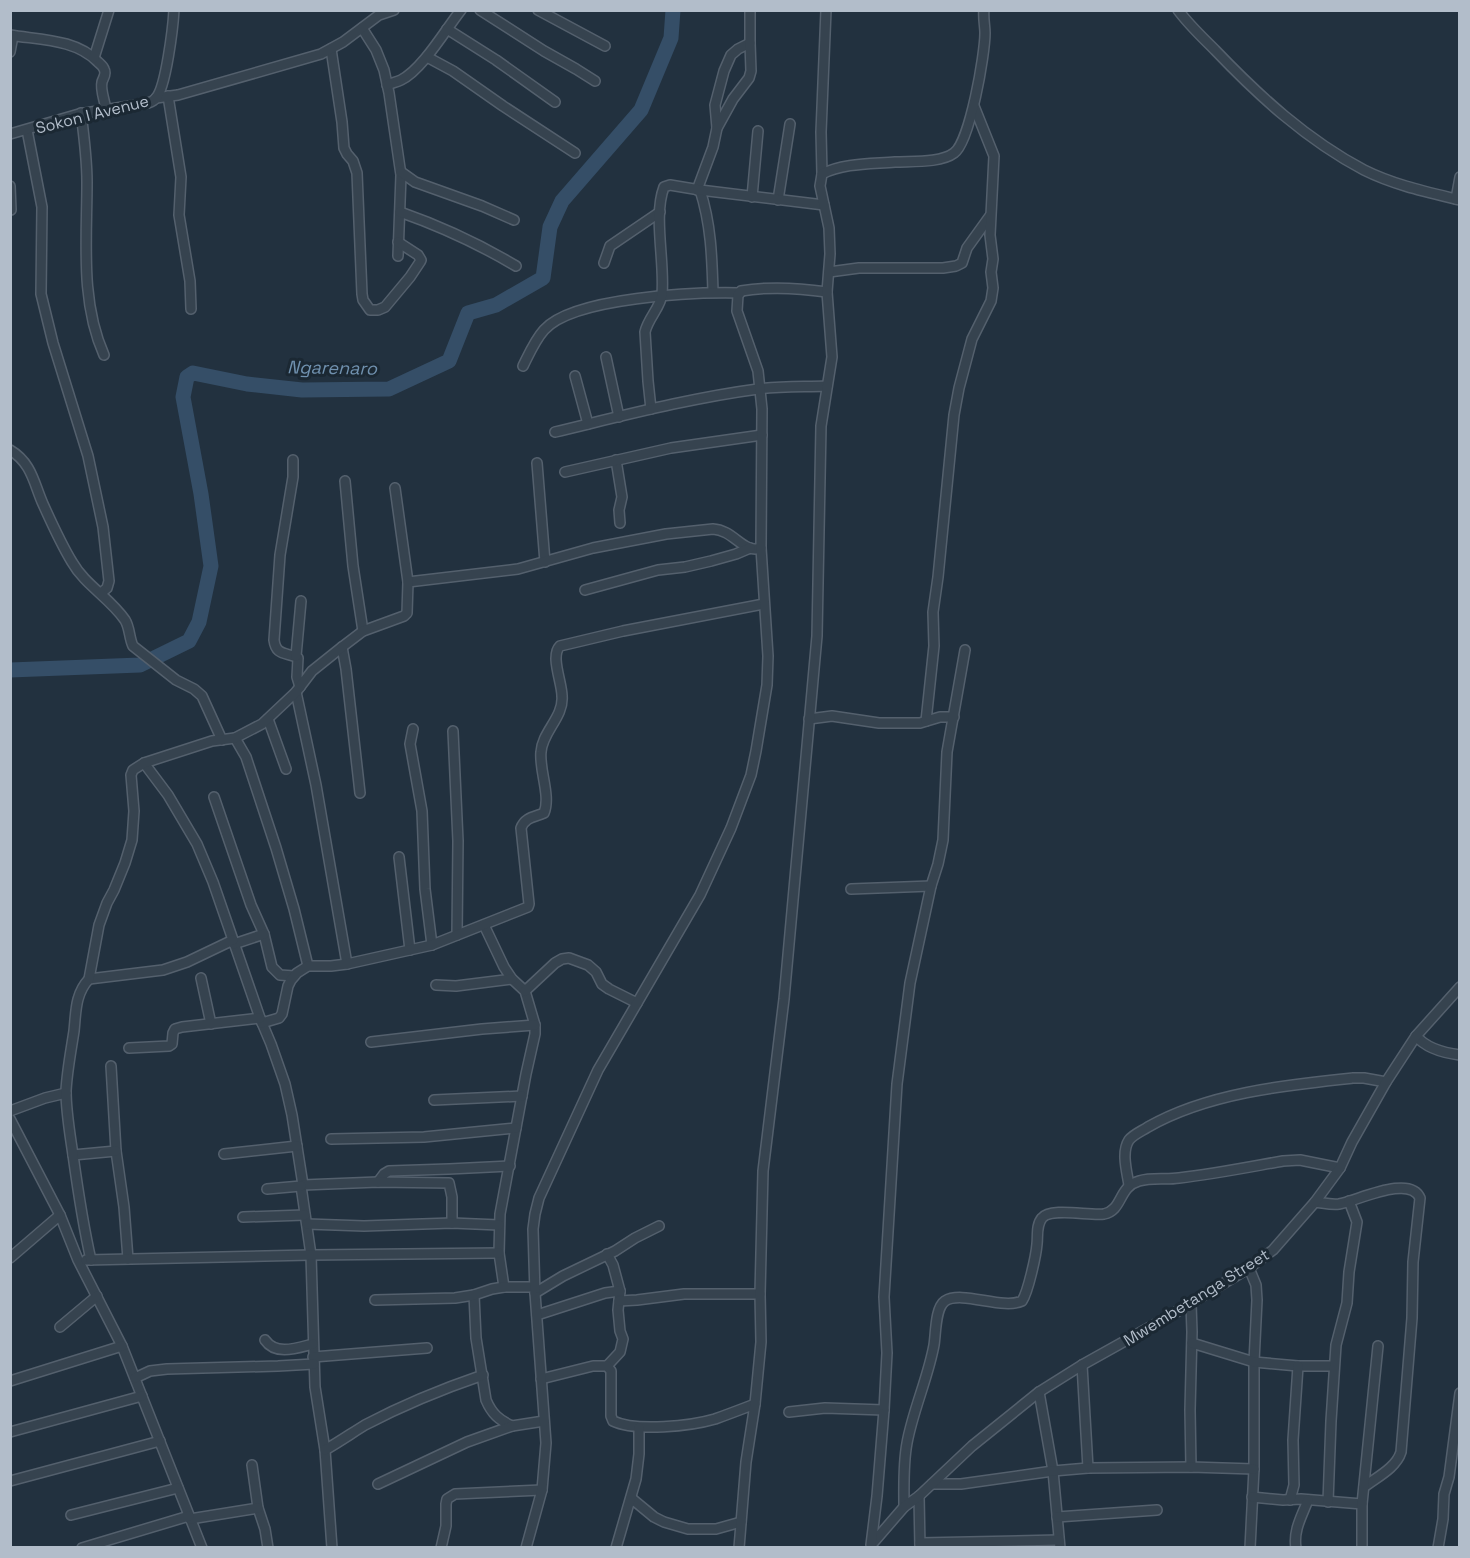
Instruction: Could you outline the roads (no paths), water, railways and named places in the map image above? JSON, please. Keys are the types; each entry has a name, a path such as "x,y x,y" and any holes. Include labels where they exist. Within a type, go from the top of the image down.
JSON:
{"street":[{"path":"94,58 109,10"},
{"name":"Sokon I Avenue","path":"10,134 81,113 148,103 156,98 162,84 174,10"},
{"path":"156,98 178,95 321,54 379,15 394,10"},
{"path":"387,85 402,80 427,57 461,10"},
{"path":"480,10 595,81"},
{"path":"538,10 605,46"},
{"path":"717,128 752,71 750,10"},
{"path":"739,1548 746,1462 761,1342 763,1171 784,999 817,636 821,426 832,357 827,292 830,254 829,228 820,186 826,10"},
{"path":"822,174 850,166 932,160 954,154 962,143 974,106 986,34 984,10"},
{"path":"1183,12 1241,77 1303,131 1331,151 1366,171 1412,189 1458,200 1460,177"},
{"path":"362,28 376,50 387,85 400,172 398,256"},
{"path":"447,29 555,102"},
{"path":"10,52 12,35 41,38 78,48 94,58 104,69 101,87 106,110"},
{"path":"713,292 710,230 705,205 699,190 717,128 715,105 724,71 731,55 750,43"},
{"path":"331,49 344,148 353,161 357,173 362,294 370,310 384,307 420,262 418,255 398,242"},
{"path":"427,57 453,71 575,153"},
{"path":"168,96 181,177 179,215 190,281 191,309"},
{"path":"926,721 934,646 933,612 954,415 972,339 993,294 990,235 994,156 974,106"},
{"path":"81,113 87,182 85,259 94,328 104,355"},
{"path":"778,200 790,124"},
{"path":"27,130 42,207 41,294 53,343 88,456 103,527 109,580 101,593"},
{"path":"752,197 758,131"},
{"path":"400,172 416,182 514,220"},
{"path":"651,409 645,332 646,325 662,296 660,212 664,187 670,185 825,205"},
{"path":"10,186 11,210"},
{"path":"400,212 429,222 516,266"},
{"path":"604,263 610,246 660,212"},
{"path":"829,273 859,268 956,266 962,263 967,248 991,215"},
{"path":"523,366 544,329 576,311 662,296 713,292 740,293 745,290 791,288 827,292"},
{"path":"526,1548 542,1490 546,1443 535,1290 533,1229 535,1214 540,1198 598,1070 700,895 732,828 751,775 758,742 767,686 768,656 761,548 762,435 760,389 755,360 737,311 740,293"},
{"path":"606,357 619,417"},
{"path":"575,376 588,424"},
{"path":"555,432 651,409 760,389 827,386"},
{"path":"565,472 671,448 762,435"},
{"path":"10,450 25,463 34,477 42,501 72,563 83,578 101,593 123,618 133,646 176,680 202,696 222,740"},
{"path":"293,460 293,477 280,555 274,640 279,652 296,656"},
{"path":"616,460 622,497 619,510 620,523"},
{"path":"537,463 545,562"},
{"path":"345,481 353,566 363,631"},
{"path":"91,1260 83,1227 73,1155 66,1093 67,1072 76,1003 89,979 99,925 132,840 134,811 131,775 133,770 144,763 212,741 235,738 262,724 298,689 312,671 363,631 404,616 408,582 394,488"},
{"path":"408,582 518,569 630,540 713,529 727,532 746,547 761,548"},
{"path":"585,590 658,570 711,561 750,548"},
{"path":"301,601 296,656 298,658 298,689 347,964"},
{"path":"129,1048 169,1046 172,1044 175,1029 279,1018 282,1014 288,986 294,976 308,966 347,964 432,945 524,909 529,904 521,828 527,819 544,813 546,808 541,768 542,743 559,714 563,698 555,657 556,650 560,646 623,631 764,604"},
{"path":"342,647 360,793"},
{"path":"870,1546 877,1496 884,1410 887,1353 884,1297 897,1084 910,983 943,840 947,752 965,650"},
{"path":"809,719 832,716 879,723 920,723 940,717 954,717"},
{"path":"268,719 286,769"},
{"path":"413,729 410,744 422,811 425,888 432,945"},
{"path":"453,731 458,841 457,935"},
{"path":"235,738 246,757 276,848 308,966"},
{"path":"144,763 168,795 197,844 213,882 285,1084 297,1146 311,1254 313,1360 325,1450 332,1548"},
{"path":"214,796 251,904 264,934 272,967 280,975 294,976"},
{"path":"399,857 410,950"},
{"path":"851,889 931,886"},
{"path":"484,925 504,967 512,979 525,991 535,1025 500,1225 499,1253 504,1287"},
{"path":"89,979 163,970 233,942 264,934"},
{"path":"525,991 555,963 569,958 588,965 596,972 602,984 637,1003"},
{"path":"201,978 211,1024"},
{"path":"436,985 456,986 512,979"},
{"name":"Mwembetanga Street","path":"870,1546 904,1508 972,1446 1039,1392 1082,1365 1191,1304 1249,1268 1273,1250 1316,1202 1340,1168 1386,1082 1416,1036 1460,987"},
{"path":"371,1042 535,1025"},
{"path":"1416,1036 1420,1042 1441,1051 1460,1055"},
{"path":"111,1066 116,1151 128,1259"},
{"path":"1129,1185 1125,1155 1128,1141 1156,1122 1191,1108 1232,1096 1286,1086 1353,1078 1386,1082"},
{"path":"10,1111 66,1093"},
{"path":"434,1100 522,1096"},
{"path":"10,1119 60,1215 78,1260 122,1346 202,1548"},
{"path":"331,1139 424,1137 516,1128"},
{"path":"225,1154 297,1146"},
{"path":"73,1155 116,1151"},
{"path":"904,1508 906,1444 933,1347 939,1308 944,1302 961,1298 1013,1304 1022,1301 1027,1294 1042,1217 1055,1212 1106,1214 1113,1210 1124,1190 1137,1181 1178,1178 1283,1161 1300,1160 1340,1168"},
{"path":"378,1182 384,1174 390,1171 510,1166"},
{"path":"267,1189 378,1182 449,1183 452,1197 452,1223"},
{"path":"1316,1202 1341,1204 1390,1189 1412,1190 1420,1198 1413,1262 1411,1339 1401,1452 1394,1464 1364,1487"},
{"path":"1328,1502 1336,1345 1347,1303 1349,1272 1357,1222 1349,1201"},
{"path":"10,1258 60,1215"},
{"path":"243,1217 306,1219 364,1226 452,1223 500,1225"},
{"path":"375,1300 455,1298 504,1287 535,1290 659,1226"},
{"path":"78,1260 311,1254 499,1253"},
{"path":"541,1379 593,1366 607,1366 620,1352 623,1340 618,1311 620,1296 613,1265 607,1254"},
{"path":"1249,1268 1256,1285 1257,1300 1250,1548"},
{"path":"537,1315 605,1293 637,1300 684,1294 760,1294"},
{"path":"474,1295 477,1338 486,1400 495,1416 512,1426"},
{"path":"60,1327 98,1296"},
{"path":"1191,1304 1191,1467"},
{"path":"265,1340 269,1345 283,1350 313,1344"},
{"path":"1192,1343 1254,1362 1334,1366"},
{"path":"10,1381 122,1346"},
{"path":"1362,1548 1362,1503 1378,1346"},
{"path":"135,1378 150,1371 167,1369 278,1366 427,1348"},
{"path":"1082,1365 1088,1468"},
{"path":"607,1366 611,1371 611,1416 618,1424 639,1428 658,1427 713,1419 755,1404"},
{"path":"1290,1500 1294,1485 1293,1440 1298,1366"},
{"path":"325,1450 364,1426 409,1404 483,1375"},
{"path":"919,1496 920,1545 1059,1544 1053,1471 1039,1392"},
{"path":"1438,1548 1460,1393"},
{"path":"10,1432 142,1396"},
{"path":"789,1412 825,1408 884,1410"},
{"path":"378,1484 467,1442 512,1426 544,1420"},
{"path":"616,1548 636,1479 639,1428"},
{"path":"10,1481 160,1441"},
{"path":"252,1465 258,1508 268,1548"},
{"path":"932,1484 961,1484 1088,1468 1254,1469"},
{"path":"71,1515 178,1488"},
{"path":"441,1548 446,1526 446,1504 447,1499 451,1496 542,1490"},
{"path":"1252,1497 1362,1503"},
{"path":"631,1498 654,1517 688,1529 716,1529 741,1522"},
{"path":"1296,1548 1296,1528 1308,1500"},
{"path":"82,1548 189,1517 258,1508"},
{"path":"1057,1517 1157,1510"}],"waterway":[{"name":"Ngarenaro","path":"10,670 140,665 189,641 199,622 211,566 201,494 183,397 187,377 193,373 247,384 302,390 389,389 449,361 468,313 496,305 543,278 550,227 562,201 641,110 671,38 673,10"}]}
